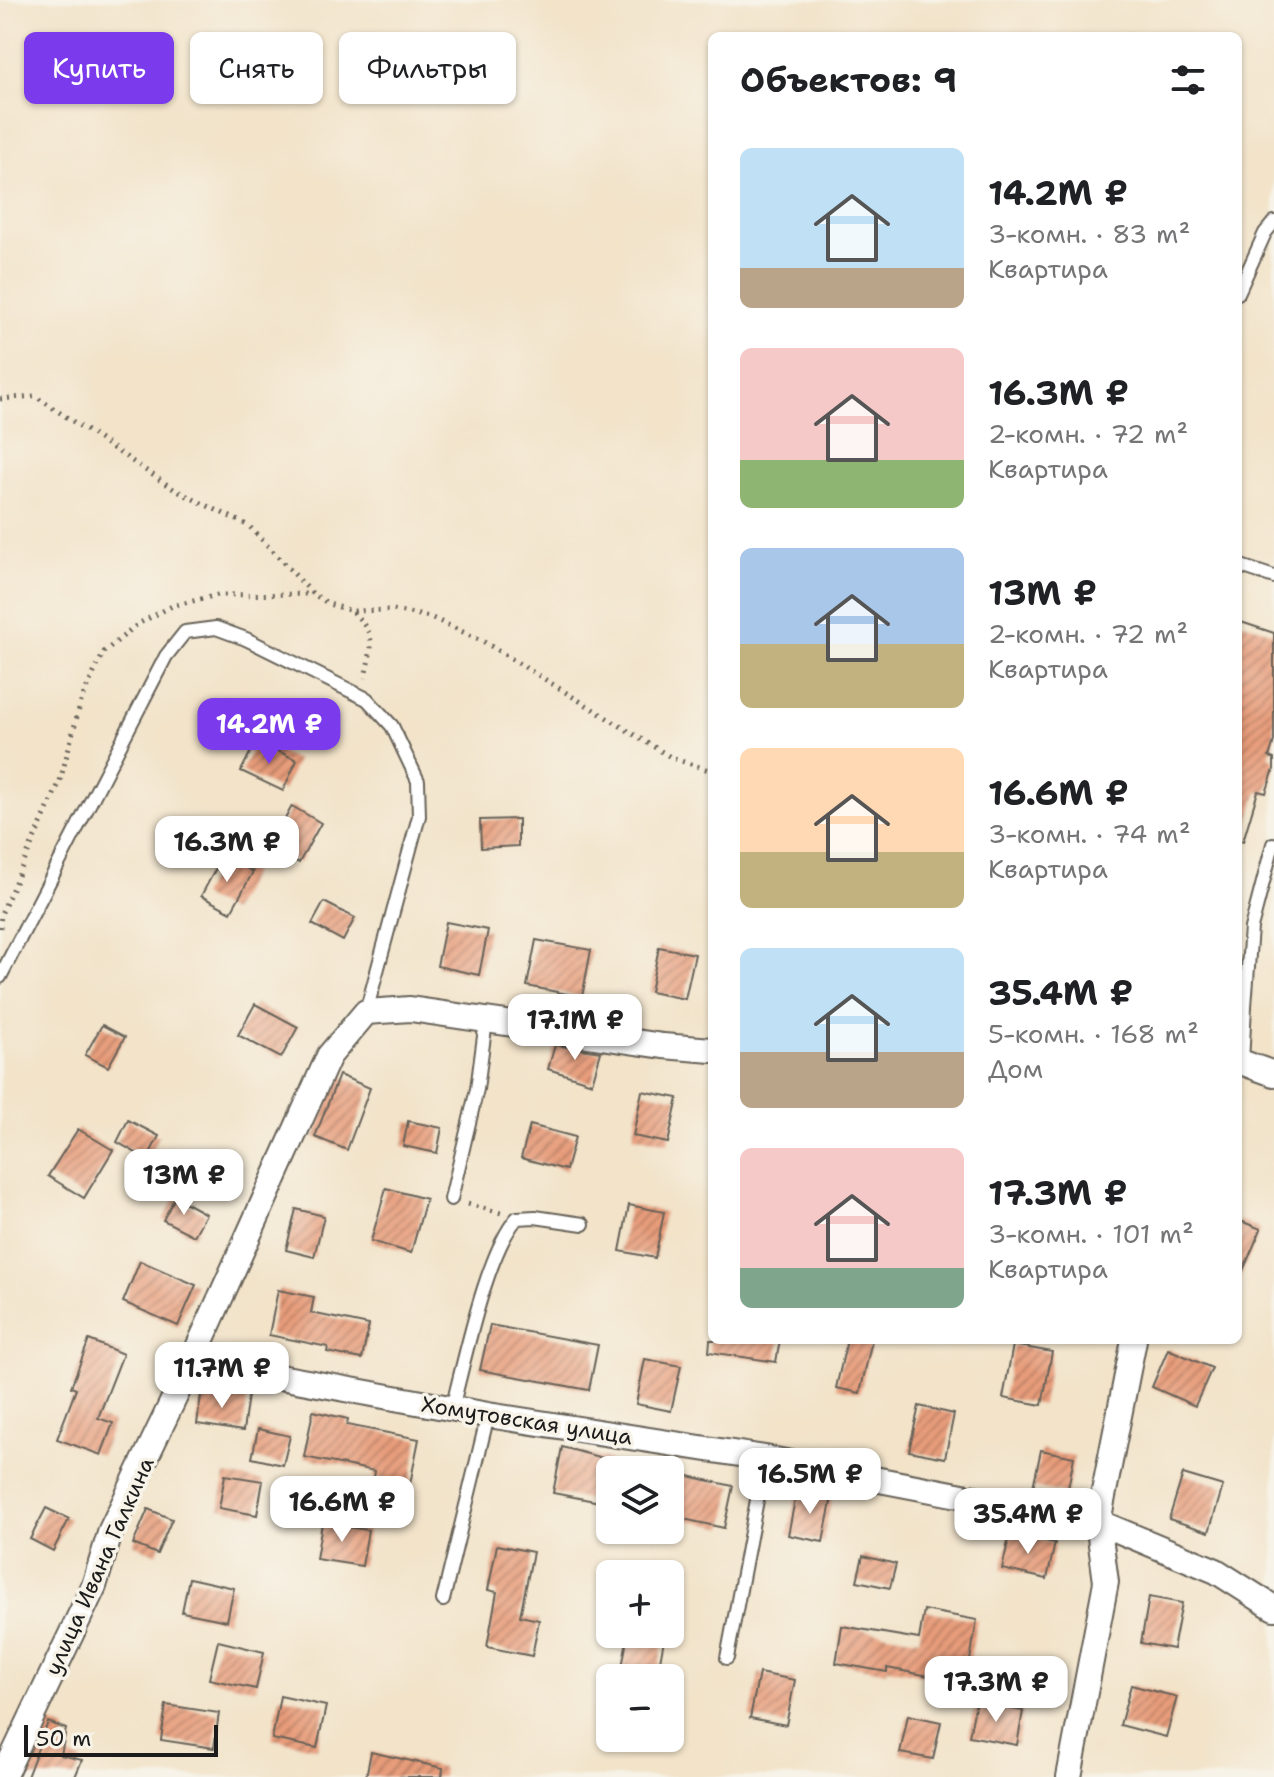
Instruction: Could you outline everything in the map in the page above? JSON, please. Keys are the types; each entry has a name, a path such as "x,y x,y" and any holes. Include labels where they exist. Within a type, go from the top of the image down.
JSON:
{"street":[{"path":"366,1012 410,1009 663,1046 708,1050"},
{"name":"улица Ивана Галкина","path":"3,1777 94,1586 111,1530 192,1361 329,1056 366,1012"},
{"path":"1242,1063 1274,1074"},
{"path":"1069,1777 1106,1582 1098,1522 1133,1344"},
{"name":"Хомутовская улица","path":"192,1361 488,1415 765,1458 1098,1522 1216,1571 1274,1608"}],"lane":[{"path":"1242,284 1265,233 1274,222"},
{"path":"1242,566 1274,577"},
{"path":"0,977 166,656 185,632 216,628 246,639 367,699 392,726 418,781 419,816 366,1012"},
{"path":"1242,1005 1251,928 1273,844"},
{"path":"451,1199 477,1089 486,1021"},
{"path":"452,1408 485,1289 506,1231 517,1218 535,1217 583,1224"},
{"path":"443,1600 488,1415"},
{"path":"727,1658 765,1458"}],"path":[{"path":"0,399 35,396 175,490 249,526 313,594 329,604 352,611 393,610 430,617 481,640 672,758 708,770"},
{"path":"352,611 367,626 372,646 364,678 367,699"},
{"path":"451,1199 517,1218"}],"building":[{"path":"1242,622 1274,633 1274,741 1269,757 1274,759 1274,769 1266,793 1258,791 1243,841"},
{"path":"256,741 297,760 283,791 241,771"},
{"path":"292,806 321,823 299,863 270,847"},
{"path":"518,819 518,846 481,848 480,820"},
{"path":"223,855 253,872 231,912 201,896"},
{"path":"324,902 355,918 343,941 312,924"},
{"path":"446,922 488,930 479,975 437,966"},
{"path":"536,940 591,950 582,997 527,986"},
{"path":"659,947 695,954 685,999 650,992"},
{"path":"255,1004 298,1027 281,1058 238,1035"},
{"path":"102,1025 125,1037 108,1067 85,1055"},
{"path":"555,1045 601,1052 592,1083 548,1069"},
{"path":"339,1075 370,1088 347,1150 315,1137"},
{"path":"642,1091 678,1098 668,1143 633,1136"},
{"path":"128,1120 159,1136 147,1159 117,1142"},
{"path":"408,1121 442,1128 437,1153 403,1146"},
{"path":"530,1125 575,1137 566,1170 521,1158"},
{"path":"78,1129 113,1150 84,1198 48,1176"},
{"path":"386,1188 426,1199 411,1253 371,1241"},
{"path":"175,1197 206,1214 194,1236 163,1220"},
{"path":"629,1205 664,1212 655,1258 620,1251"},
{"path":"296,1209 324,1216 314,1257 286,1250"},
{"path":"1242,1222 1261,1229 1242,1273"},
{"path":"140,1261 196,1285 178,1326 123,1302"},
{"path":"278,1290 314,1297 311,1313 369,1325 362,1359 327,1352 328,1347 269,1335"},
{"path":"490,1325 598,1345 589,1390 480,1370"},
{"path":"89,1340 123,1354 98,1418 113,1423 101,1455 57,1439 76,1389 71,1387"},
{"path":"710,1344 779,1344 776,1362 709,1352"},
{"path":"846,1344 871,1344 860,1393 836,1388"},
{"path":"1013,1345 1052,1352 1042,1405 1003,1398"},
{"path":"1168,1349 1212,1368 1195,1406 1152,1387"},
{"path":"645,1359 681,1366 671,1411 636,1404"},
{"path":"202,1388 248,1395 243,1431 197,1424"},
{"path":"919,1406 954,1414 945,1458 909,1451"},
{"path":"313,1411 348,1419 347,1425 419,1439 410,1484 374,1477 375,1471 304,1457"},
{"path":"258,1429 290,1436 283,1465 252,1458"},
{"path":"562,1447 596,1456 596,1501 553,1493"},
{"path":"1041,1450 1074,1457 1067,1494 1033,1487"},
{"path":"1183,1474 1223,1486 1209,1532 1169,1519"},
{"path":"225,1475 263,1481 257,1515 219,1508"},
{"path":"684,1475 733,1486 724,1528 684,1519"},
{"path":"797,1490 832,1497 823,1542 788,1535"},
{"path":"46,1508 69,1519 53,1551 30,1539"},
{"path":"148,1509 172,1519 157,1554 133,1544"},
{"path":"322,1523 368,1530 362,1566 316,1559"},
{"path":"1010,1533 1055,1543 1047,1579 1002,1569"},
{"path":"497,1545 533,1552 520,1616 539,1620 532,1656 487,1647 497,1592 488,1590"},
{"path":"863,1556 896,1564 890,1588 857,1581"},
{"path":"189,1578 234,1588 227,1621 182,1612"},
{"path":"1149,1597 1182,1603 1173,1649 1141,1643"},
{"path":"924,1610 977,1620 966,1683 887,1668 887,1672 836,1663 842,1626 919,1639"},
{"path":"218,1641 264,1652 256,1689 209,1679"},
{"path":"625,1648 662,1648 660,1664 623,1664"},
{"path":"759,1673 795,1680 786,1725 750,1718"},
{"path":"1131,1685 1177,1697 1166,1737 1120,1725"},
{"path":"280,1696 326,1706 317,1748 272,1739"},
{"path":"976,1702 1023,1711 1017,1745 969,1736"},
{"path":"166,1705 219,1713 214,1748 161,1740"},
{"path":"908,1715 941,1722 933,1759 900,1753"},
{"path":"48,1722 66,1729 61,1755 82,1760 75,1777 27,1777"},
{"path":"371,1752 443,1768 442,1777 366,1777"}]}
